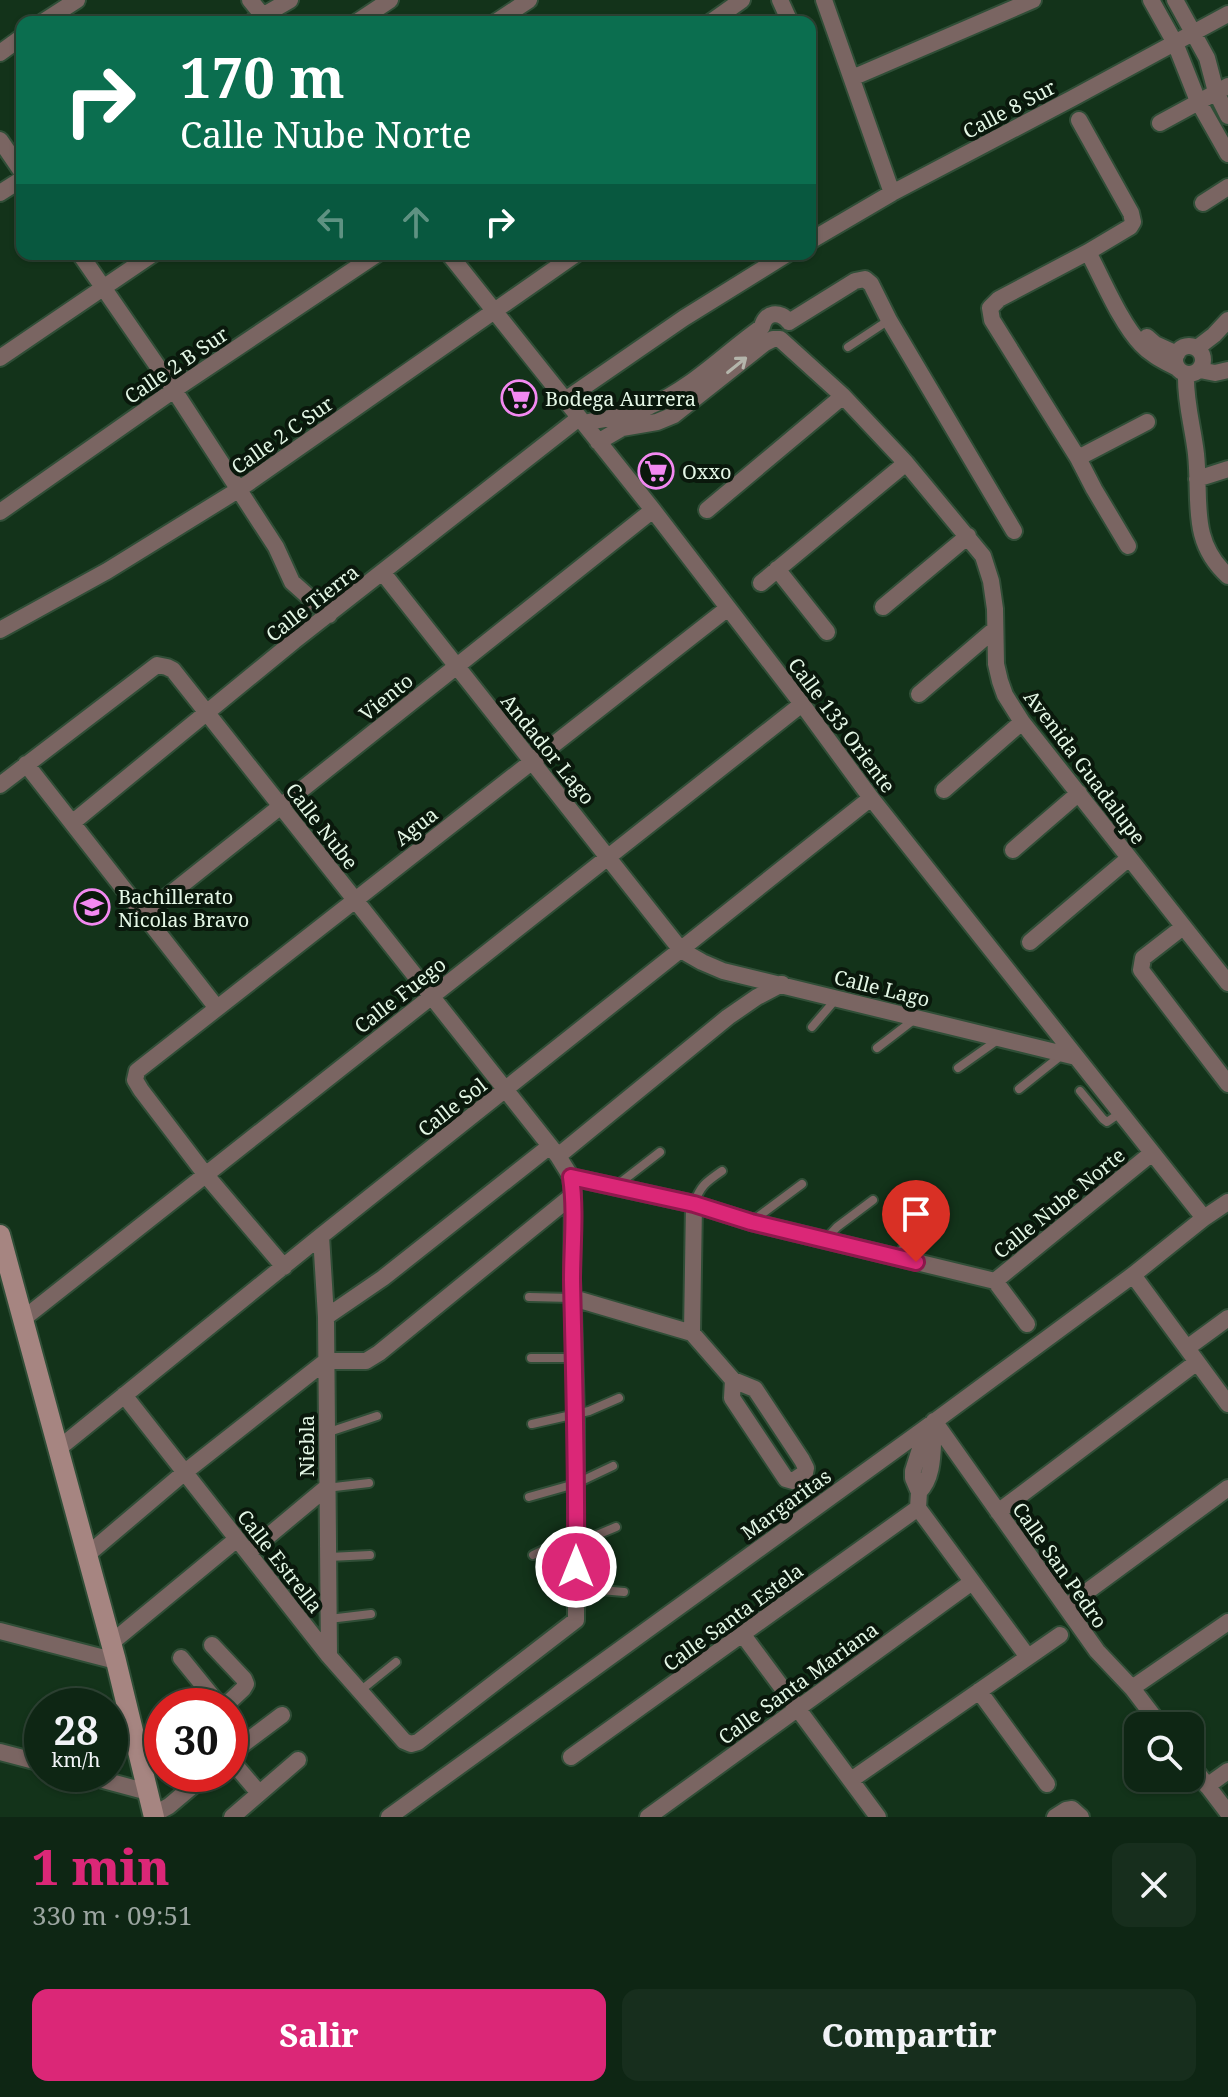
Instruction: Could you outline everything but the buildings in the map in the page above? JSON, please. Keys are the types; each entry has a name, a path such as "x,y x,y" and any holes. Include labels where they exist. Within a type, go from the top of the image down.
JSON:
{"main road":[{"path":"0,1235 114,1652 144,1776"},
{"path":"148,1792 154,1816"}],"street":[{"path":"52,16 77,0"},
{"path":"267,16 290,0"},
{"path":"366,16 390,0"},
{"path":"505,16 529,0"},
{"path":"719,16 742,0"},
{"path":"824,0 892,193"},
{"path":"852,78 1033,0"},
{"path":"1151,0 1175,43 1198,101 1228,154"},
{"path":"1175,0 1222,89 1228,116"},
{"name":"Calle 8 Sur","path":"816,237 892,193 1228,14"},
{"path":"1160,123 1222,89"},
{"path":"1079,120 1131,213 1133,222 1130,227 1093,249 999,299 990,308 992,320 1078,458 1128,546"},
{"path":"0,140 16,163"},
{"path":"1203,203 1228,187"},
{"path":"1093,249 1130,331 1150,353 1185,367 1215,373 1228,370"},
{"path":"84,260 174,390 276,547 292,582 329,615"},
{"path":"0,358 144,260"},
{"name":"Calle 2 B Sur","path":"0,512 368,260"},
{"name":"Calle 133 Oriente","path":"454,260 653,510 1070,1056 1204,1218"},
{"name":"Calle 2 C Sur","path":"0,630 107,571 238,490 568,260"},
{"path":"565,400 684,318 777,260"},
{"path":"581,420 631,413 652,406 762,327 769,315 786,318 855,281 865,279 871,284 889,320 1014,531"},
{"path":"598,442 622,428 657,422 674,415 765,343 780,339 789,332 786,318"},
{"path":"1185,367 1203,358 1197,348 1228,320"},
{"name":"Avenida Guadalupe","path":"780,339 843,396 906,463 983,556 995,609 996,664 1005,695 1022,722 1228,983"},
{"path":"1185,367 1185,397 1192,424 1197,507 1203,538 1214,562 1228,576"},
{"path":"707,510 843,396"},
{"path":"652,406 657,422"},
{"name":"Calle Tierra","path":"72,823 206,712 581,420"},
{"path":"1078,458 1147,422"},
{"path":"761,583 906,463"},
{"path":"1197,479 1228,469"},
{"name":"Viento","path":"144,915 653,510"},
{"path":"883,607 968,536"},
{"path":"777,569 827,632"},
{"name":"Andador Lago","path":"383,573 681,950"},
{"name":"Agua","path":"205,1174 141,1090 135,1080 137,1071 728,608"},
{"path":"919,694 995,629"},
{"name":"Calle Nube","path":"0,785 157,665 173,670 554,1151 571,1177"},
{"name":"Calle Fuego","path":"23,1319 802,704"},
{"path":"944,790 1022,722"},
{"path":"26,764 217,1008"},
{"path":"1013,850 1079,793"},
{"name":"Calle Sol","path":"58,1449 871,798"},
{"path":"1030,942 1129,858"},
{"path":"1183,927 1143,958 1141,970 1228,1084"},
{"name":"Calle Lago","path":"681,950 723,971 1070,1056"},
{"path":"326,1317 554,1151 728,1017 782,984"},
{"name":"Calle Nube Norte","path":"571,1177 694,1204 824,1241 995,1281 1152,1153"},
{"path":"205,1174 284,1267"},
{"path":"571,1177 576,1588"},
{"path":"87,1555 185,1472 326,1361 366,1361 379,1353 573,1195"},
{"name":"Margaritas","path":"389,1817 930,1424 1228,1202"},
{"path":"692,1333 694,1204"},
{"name":"Niebla","path":"321,1236 326,1317 329,1656"},
{"path":"1133,1275 1228,1404"},
{"path":"995,1281 1027,1324"},
{"path":"573,1298 692,1333 733,1380 755,1389 802,1460 805,1473 793,1481 786,1479 732,1398 733,1380"},
{"path":"998,1512 1192,1355 1228,1318"},
{"name":"Calle Estrella","path":"124,1395 329,1656 404,1741 411,1744 418,1742 576,1620 576,1588"},
{"path":"930,1424 930,1473 918,1500 972,1582 1028,1657"},
{"name":"Calle San Pedro","path":"930,1424 998,1512 1097,1651 1150,1712"},
{"path":"248,1553 326,1488"},
{"path":"1066,1607 1228,1488"},
{"name":"Calle Santa Estela","path":"571,1757 743,1635 918,1500"},
{"path":"0,1631 114,1652 237,1539"},
{"name":"Calle Santa Mariana","path":"648,1817 972,1582"},
{"path":"1132,1688 1228,1622"},
{"path":"743,1635 878,1817"},
{"path":"851,1780 1060,1635"},
{"path":"212,1645 244,1679 244,1688"},
{"path":"181,1658 207,1688"},
{"path":"979,1691 1047,1784"},
{"path":"248,1742 282,1715"},
{"path":"0,1752 24,1758"},
{"path":"232,1817 298,1760"},
{"path":"1207,1786 1228,1771"},
{"path":"248,1779 259,1793"},
{"path":"1204,1782 1228,1813"},
{"path":"154,1816 186,1792"},
{"path":"1055,1817 1066,1810 1077,1813"}],"lane":[{"path":"848,347 889,320"},
{"path":"812,1027 836,998"},
{"path":"877,1048 917,1018"},
{"path":"958,1068 999,1038"},
{"path":"1019,1089 1070,1056"},
{"path":"1080,1091 1107,1122 1120,1113"},
{"path":"615,1187 660,1152"},
{"path":"694,1204 704,1184 722,1171"},
{"path":"751,1222 802,1184"},
{"path":"824,1241 873,1200"},
{"path":"895,1257 907,1244 941,1222"},
{"path":"529,1297 573,1298"},
{"path":"531,1358 575,1358"},
{"path":"532,1424 589,1411 619,1398"},
{"path":"326,1433 377,1416"},
{"path":"529,1497 575,1484 613,1466"},
{"path":"326,1488 369,1483"},
{"path":"533,1555 566,1539 592,1537 616,1527"},
{"path":"329,1557 370,1555"},
{"path":"576,1588 624,1592"},
{"path":"329,1619 371,1614"},
{"path":"360,1691 396,1662"}],"place":[{"name":"Bodega Aurrera","path":"519,398"},
{"name":"Oxxo","path":"656,471"},
{"name":"Bachillerato Nicolas Bravo","path":"92,907"}],"route":[{"path":"576,1567 571,1177 694,1204 751,1222 916,1262"}]}
